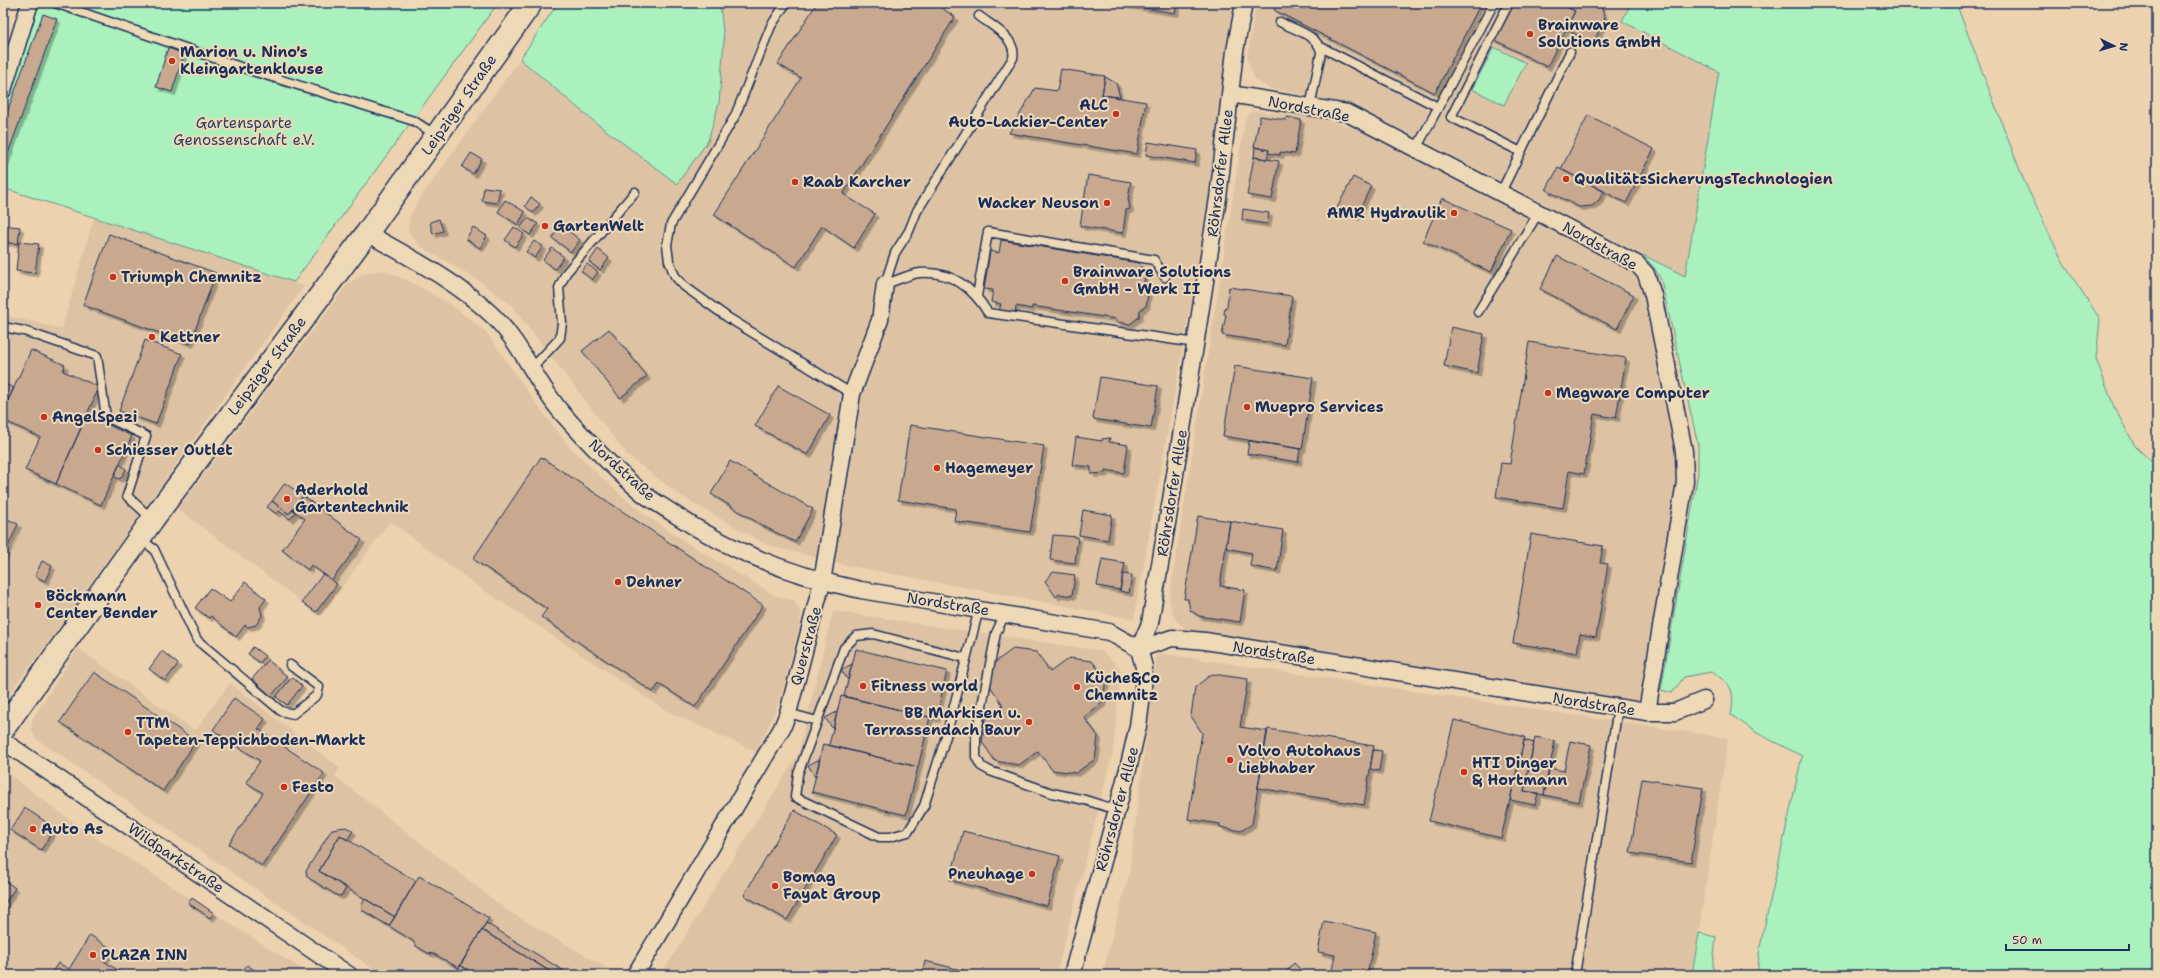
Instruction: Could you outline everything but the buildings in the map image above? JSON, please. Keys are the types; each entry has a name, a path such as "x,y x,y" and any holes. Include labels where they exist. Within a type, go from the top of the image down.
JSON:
{"main road":[{"name":"Leipziger Straße","path":"3,729 153,519 367,233 531,3"}],"street":[{"path":"3,90 30,3"},
{"name":"Röhrsdorfer Allee","path":"1072,975 1117,810 1138,726 1144,688 1144,667 1139,649 1150,623 1196,343 1218,198 1230,94 1244,3"},
{"name":"Nordstraße","path":"1230,94 1347,113 1637,264 1646,274 1653,295 1683,447 1685,482 1647,712"},
{"name":"Nordstraße","path":"367,233 472,298 507,331 561,411 641,492 696,529 756,559 822,582 1109,632 1139,649 1172,638 1205,641 1647,712 1676,712 1704,700"},
{"name":"Querstraße","path":"636,975 782,728 788,713 822,582 852,394 880,320 885,284"},
{"name":"Wildparkstraße","path":"3,741 349,975"}],"lane":[{"path":"55,3 246,69 414,121 437,135"},
{"path":"786,3 771,26 735,116 671,224 667,245 669,261 675,276 684,286 721,312 852,394"},
{"path":"1416,149 1494,3"},
{"path":"1509,3 1451,116 1521,152"},
{"path":"885,284 896,253 909,232 916,211 1013,58 1013,45 1007,38 979,16"},
{"path":"1280,22 1316,41 1321,46 1438,107"},
{"path":"1310,107 1321,53 1321,46"},
{"path":"1501,192 1570,52"},
{"path":"532,368 560,338 562,323 559,288 566,273 635,192"},
{"path":"1478,312 1539,212"},
{"path":"978,296 988,232 1154,260 1165,277"},
{"path":"885,284 920,273 944,275 958,280 978,296 988,313 1196,343"},
{"path":"3,327 24,331 97,356 106,417 146,436 127,496 153,519"},
{"path":"139,539 154,549 197,640 281,711 293,714 317,695 319,687 290,665"},
{"path":"965,658 873,634 856,636 844,648 798,774 795,797 879,836 900,836 908,832 924,806 947,733 965,658 979,610"},
{"path":"1006,614 996,633 976,737 976,757 981,766 990,771 1052,793 1085,800 1117,810"},
{"path":"1575,975 1618,708"},
{"path":"788,713 817,720"}],"shaded area":[{"path":"720,3 1233,3 1206,219 1134,619 844,565 767,545 681,496 629,457 510,304 479,281 420,246 408,231 410,215 419,200 520,59 591,119 677,184 724,41"},
{"path":"1256,3 1631,3 1622,22 1719,72 1685,277 1354,105 1271,89 1255,80 1247,59"},
{"path":"1256,111 1318,118 1355,128 1606,258 1632,273 1642,286 1678,455 1677,480 1642,697 1637,700 1609,698 1196,632 1186,630 1175,619 1169,600 1245,120 1250,112"},
{"path":"94,217 304,286 44,648 3,701 3,315 62,329"},
{"path":"382,270 407,280 450,304 486,332 540,409 569,446 602,478 641,512 687,543 776,596 794,600 801,613 799,628 782,692 774,715 760,743 759,753 665,710 476,585 390,521 321,616 178,509 347,285 362,274"},
{"path":"833,611 1102,651 1121,669 1113,752 1056,975 661,975 798,754"},
{"path":"78,648 195,731 230,683 340,768 335,776 508,911 619,975 382,975 35,738 31,728 33,718"},
{"path":"1157,653 1728,738 1692,975 1102,975 1129,874"},
{"path":"3,770 85,831 311,975 3,975"}],"green space":[{"name":"Gartensparte Genossenschaft e.V.","path":"30,3 498,3 294,282 3,188 3,90"},
{"path":"558,3 720,3 724,41 719,103 708,141 677,184 591,119 520,59"},
{"path":"1631,3 1956,3 2024,181 2063,263 2100,319 2096,359 2114,407 2135,446 2157,467 2157,975 1757,975 1760,947 1802,756 1757,733 1731,715 1733,700 1731,689 1724,680 1711,672 1684,677 1672,693 1661,690 1698,473 1698,445 1661,280 1655,269 1643,255 1685,276 1719,72 1622,21"},
{"path":"1494,47 1526,63 1504,105 1472,89"},
{"path":"1699,933 1716,937 1712,975 1692,975"}],"place":[{"name":"Brainware Solutions GmbH","path":"1530,34"},
{"name":"Marion u. Nino's Kleingartenklause","path":"172,61"},
{"name":"ALC Auto-Lackier-Center","path":"1116,114"},
{"name":"QualitätsSicherungsTechnologien","path":"1566,179"},
{"name":"Raab Karcher","path":"795,182"},
{"name":"Wacker Neuson","path":"1107,203"},
{"name":"AMR Hydraulik","path":"1454,213"},
{"name":"GartenWelt","path":"545,226"},
{"name":"Triumph Chemnitz","path":"113,277"},
{"name":"Brainware Solutions GmbH - Werk II","path":"1065,281"},
{"name":"Kettner","path":"152,337"},
{"name":"Megware Computer","path":"1548,393"},
{"name":"Muepro Services","path":"1247,407"},
{"name":"AngelSpezi","path":"44,417"},
{"name":"Schiesser Outlet","path":"98,450"},
{"name":"Hagemeyer","path":"937,468"},
{"name":"Aderhold Gartentechnik","path":"287,499"},
{"name":"Dehner","path":"618,582"},
{"name":"Böckmann Center Bender","path":"38,605"},
{"name":"Fitness world","path":"863,686"},
{"name":"Küche&Co Chemnitz","path":"1077,687"},
{"name":"BB Markisen u. Terrassendach Baur","path":"1029,722"},
{"name":"TTM Tapeten-Teppichboden-Markt","path":"128,732"},
{"name":"Volvo Autohaus Liebhaber","path":"1230,760"},
{"name":"HTI Dinger & Hortmann","path":"1464,772"},
{"name":"Festo","path":"284,787"},
{"name":"Auto As","path":"33,829"},
{"name":"Pneuhage","path":"1032,874"},
{"name":"Bomag Fayat Group","path":"775,886"},
{"name":"PLAZA INN","path":"93,955"}]}
